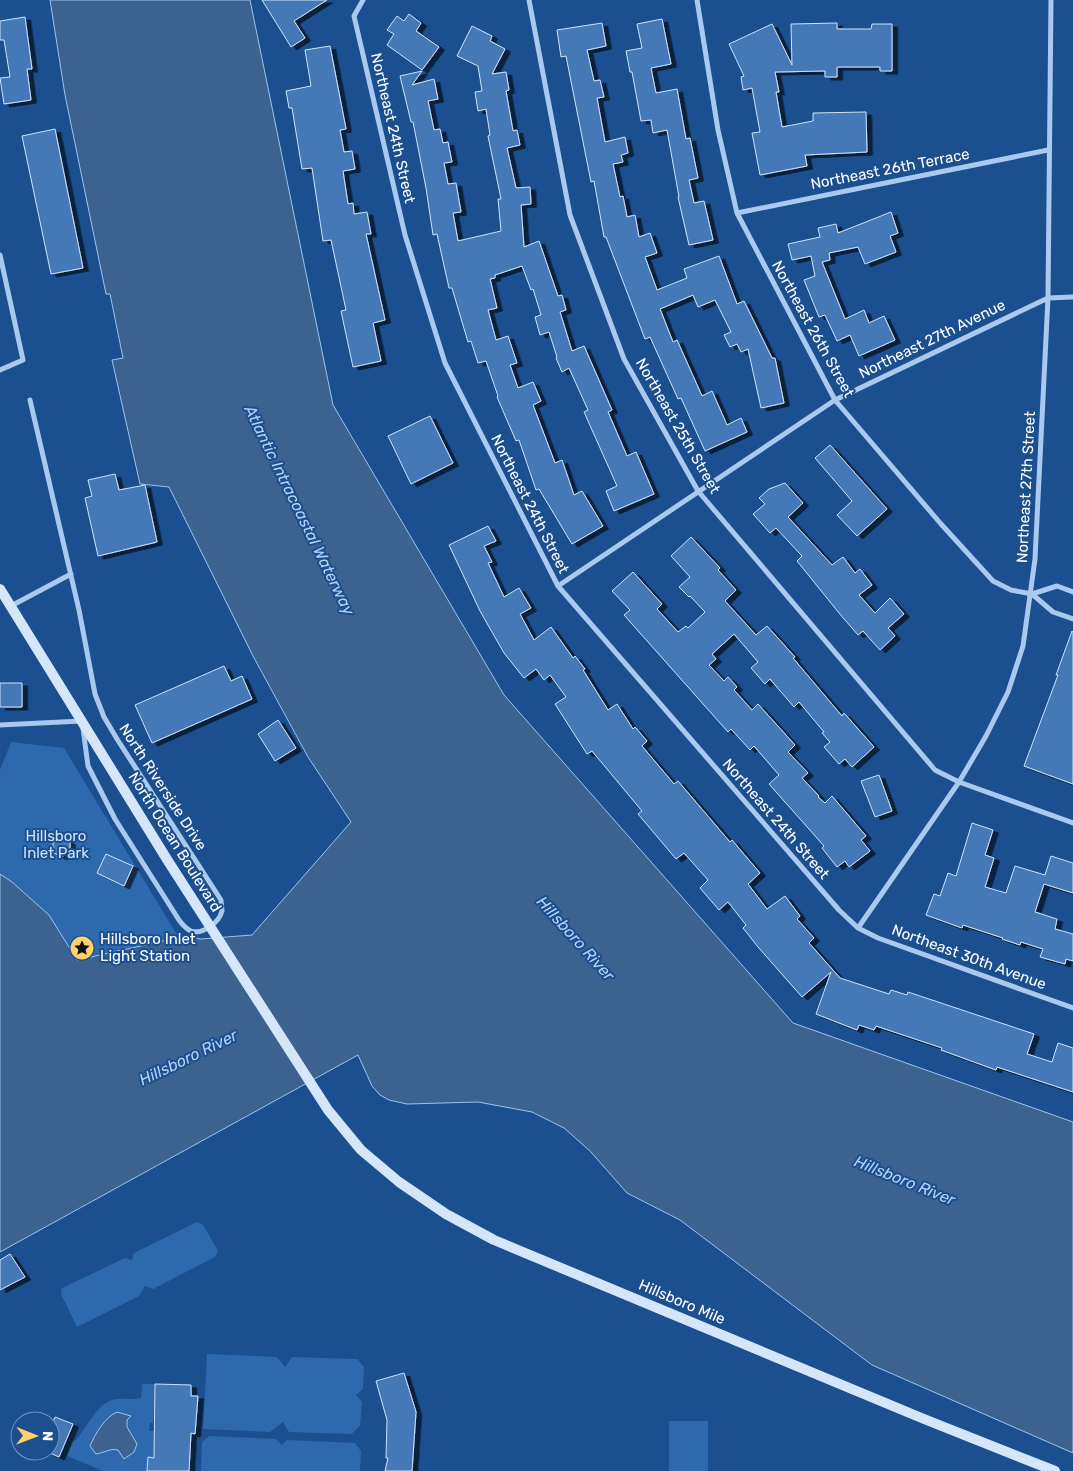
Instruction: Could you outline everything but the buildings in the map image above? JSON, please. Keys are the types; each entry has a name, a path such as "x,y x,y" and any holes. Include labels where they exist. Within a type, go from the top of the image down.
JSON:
{"main road":[{"name":"North Ocean Boulevard","path":"0,588 168,861 328,1110"},
{"name":"Hillsboro Mile","path":"328,1110 361,1150 399,1182 446,1214 494,1240 924,1419 1055,1471"}],"street":[{"name":"Northeast 24th Street","path":"363,0 354,16 405,236 445,363 558,586 838,910 858,928"},
{"name":"Northeast 25th Street","path":"529,0 570,215 624,359 698,491 935,770 958,782 1073,823"},
{"name":"Northeast 26th Street","path":"697,0 718,130 736,213 835,400 941,524 993,581 1012,590 1032,594"},
{"name":"Northeast 27th Street","path":"858,928 958,782 986,736 1008,692 1024,646 1035,559 1048,298 1051,0"},
{"name":"Northeast 26th Terrace","path":"736,213 1048,150"},
{"path":"0,255 23,360 0,370"},
{"name":"Northeast 27th Avenue","path":"558,586 835,400 1048,298 1073,297"},
{"name":"North Riverside Drive","path":"30,400 71,574 95,694 104,717 221,900 222,910 219,917 206,929 198,932 186,929 115,819 88,766 82,721"},
{"path":"11,606 71,574"},
{"path":"1032,594 1057,586 1073,592"},
{"path":"1032,594 1054,612 1073,619"},
{"path":"0,725 82,721"},
{"name":"Northeast 30th Avenue","path":"858,928 878,938 1073,1008"}],"green space":[{"name":"Hillsboro Inlet Park","path":"11,742 64,748 179,938 77,961 49,915 12,882 0,874 0,770"},
{"path":"197,1222 203,1225 218,1251 215,1257 153,1289 145,1286 139,1296 77,1327 61,1294 62,1288 125,1258 132,1260 134,1253"},
{"path":"207,1354 277,1357 285,1367 292,1357 357,1359 364,1367 363,1389 356,1395 362,1402 360,1425 352,1434 289,1432 283,1422 270,1432 203,1429"},
{"path":"142,1384 155,1384 153,1423 150,1423 149,1431 154,1431 154,1458 148,1458 147,1471 103,1471 67,1456 72,1441 76,1440 99,1409 117,1399 141,1398"},
{"path":"669,1421 708,1421 708,1471 669,1471"},
{"path":"209,1436 276,1439 282,1445 287,1440 355,1443 361,1451 360,1471 201,1471 202,1442"}],"water":[{"path":"50,0 250,0 333,405 504,695 793,1023 1073,1122 1073,1453 872,1365 680,1220 627,1193 590,1151 564,1128 532,1112 478,1102 407,1104 389,1100 380,1095 372,1086 358,1055 0,1252 0,874 12,882 49,915 77,960 186,936 201,939 252,935 351,822 308,757 253,656 169,487 140,484 112,360 123,358 110,294 106,294 65,95"},
{"path":"117,1412 131,1416 127,1420 127,1427 137,1444 134,1452 124,1459 118,1450 96,1454 90,1446 105,1422"}],"place":[{"name":"Hillsboro Inlet Light Station","path":"82,948"}],"water label":[{"name":"Atlantic Intracoastal Waterway","path":"300,510"},
{"name":"Hillsboro River","path":"576,938"},
{"name":"Hillsboro River","path":"188,1057"},
{"name":"Hillsboro River","path":"905,1180"}]}
